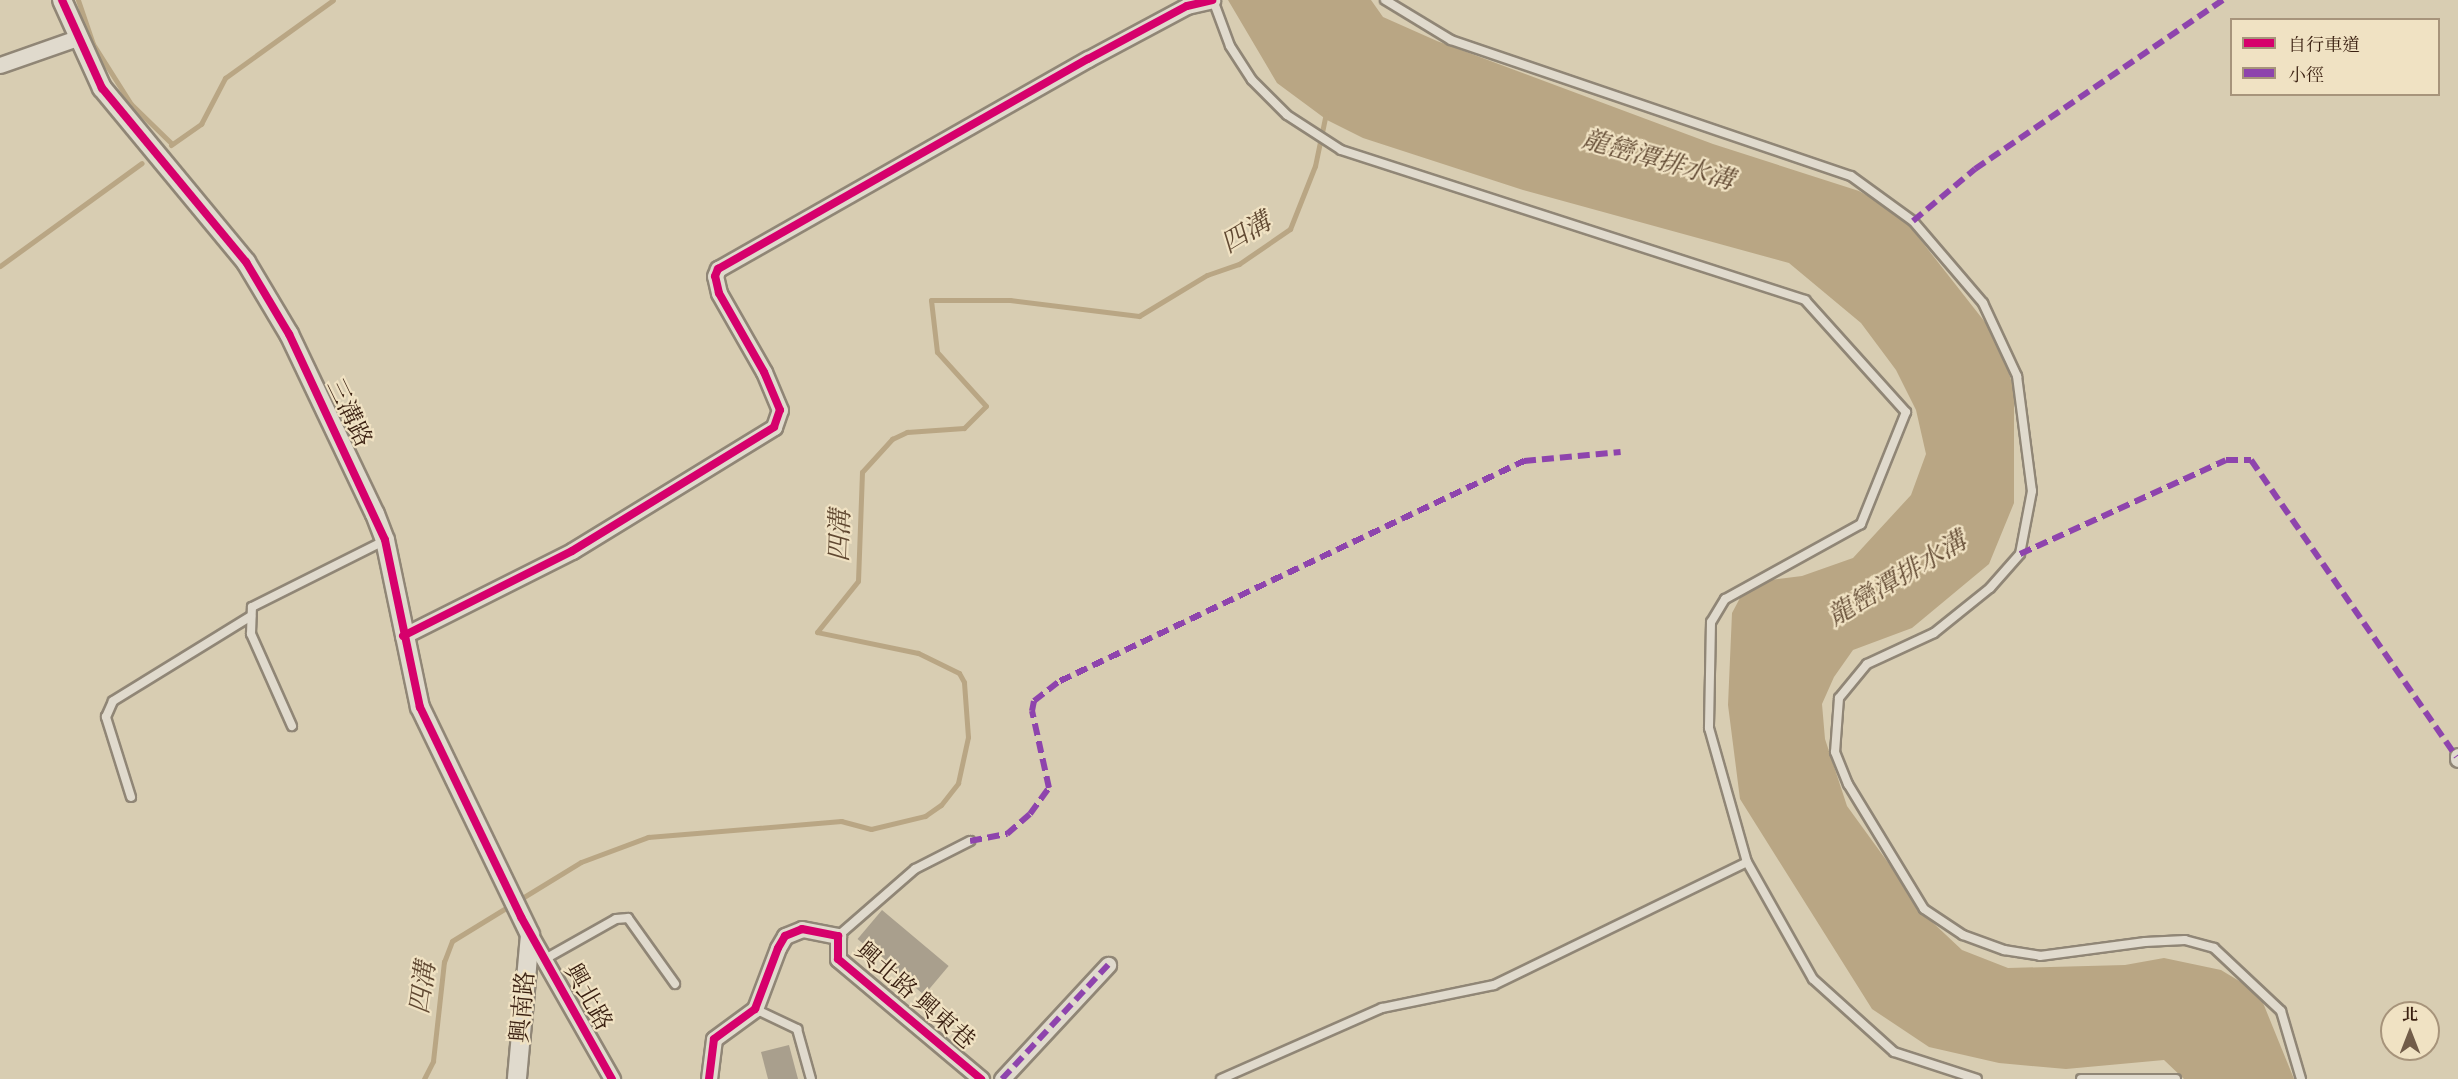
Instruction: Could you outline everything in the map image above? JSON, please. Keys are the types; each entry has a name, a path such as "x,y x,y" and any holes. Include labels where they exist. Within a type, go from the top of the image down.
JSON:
{"street":[{"name":"三溝路","path":"62,0 77,38 102,88 246,262 289,334 385,540 403,636 420,707 530,935"},
{"path":"403,636 572,550 774,427 780,410 764,372 719,293 715,276 718,269 1088,59 1186,6 1213,0"},
{"path":"0,65 77,38"},
{"path":"709,1079 714,1039 755,1009 785,936 802,929 838,936"},
{"name":"興北路","path":"530,935 612,1079"},
{"name":"興南路","path":"517,1079 530,935"},
{"name":"興北路 興東巷","path":"838,936 838,959 981,1079"},
{"path":"1002,1079 1108,965"}],"lane":[{"path":"1213,0 1230,46 1252,80 1287,114 1341,150 1805,300 1906,412 1862,524 1725,599 1711,622 1709,728 1747,862 1813,980 1894,1052 1977,1079"},
{"path":"1385,0 1451,40 1851,176 1913,221 1983,303 2017,376 2032,491 2020,554 1990,588 1934,633 1867,664 1839,698 1835,752 1848,784 1924,909 1963,935 2004,950 2040,956 2145,942 2185,940 2214,948 2281,1011 2301,1079"},
{"path":"292,726 251,634 252,607 385,540"},
{"path":"131,797 106,717 113,701 251,615"},
{"path":"838,936 915,869 970,841"},
{"path":"1221,1079 1382,1008 1494,985 1747,862"},
{"path":"545,959 616,919 628,918 675,984"},
{"path":"755,1009 797,1029 811,1079"},
{"path":"2081,1079 2176,1079"}],"water":[{"name":"龍巒潭排水溝","path":"1228,0 1371,0 1383,17 1437,41 1713,144 1859,191 1901,215 1999,340 2014,390 2014,503 1989,564 1912,628 1853,650 1834,677 1822,704 1825,739 1847,806 1929,919 1962,950 2008,968 2125,965 2164,958 2221,970 2259,993 2294,1079 2184,1079 2164,1060 2066,1069 1999,1063 1929,1047 1872,1009 1740,799 1728,705 1732,613 1748,583 1802,576 1853,558 1911,495 1926,454 1916,410 1896,370 1861,323 1789,263 1523,190 1363,138 1327,120 1277,83"}],"building":[{"path":"882,910 949,966 924,995 858,939"},
{"path":"789,1045 798,1079 768,1079 761,1052"}],"waterway":[{"path":"78,0 93,44 131,104 172,144"},
{"path":"171,145 201,124 225,78 333,0"},
{"name":"四溝","path":"424,1079 433,1061 444,962 452,941 581,862 648,837 841,821 871,829 925,816 941,805 958,783 968,737 964,682 959,673 918,653 817,632 858,581 862,472 892,439 907,432 964,428 986,406 937,352 931,300 1010,300 1139,316 1207,275 1239,264 1290,229 1315,166 1326,113"},
{"path":"0,266 142,163"}],"marked path":[{"path":"1913,221 1975,169 2223,0"},
{"path":"970,841 1007,834 1030,814 1049,788 1032,711 1034,701 1060,681 1524,461 1621,452"},
{"path":"2020,554 2226,460 2251,460 2457,757"},
{"path":"1002,1079 1108,965"}],"cycle path":[{"path":"62,0 102,88 246,262 289,334 385,540 420,707 521,917 612,1079"},
{"path":"403,636 572,551 774,427 780,410 764,372 719,293 715,276 718,269 1088,59 1187,6 1212,0"},
{"path":"709,1079 714,1039 755,1009 778,948 785,936 802,929 838,936 838,959 981,1079"}]}
